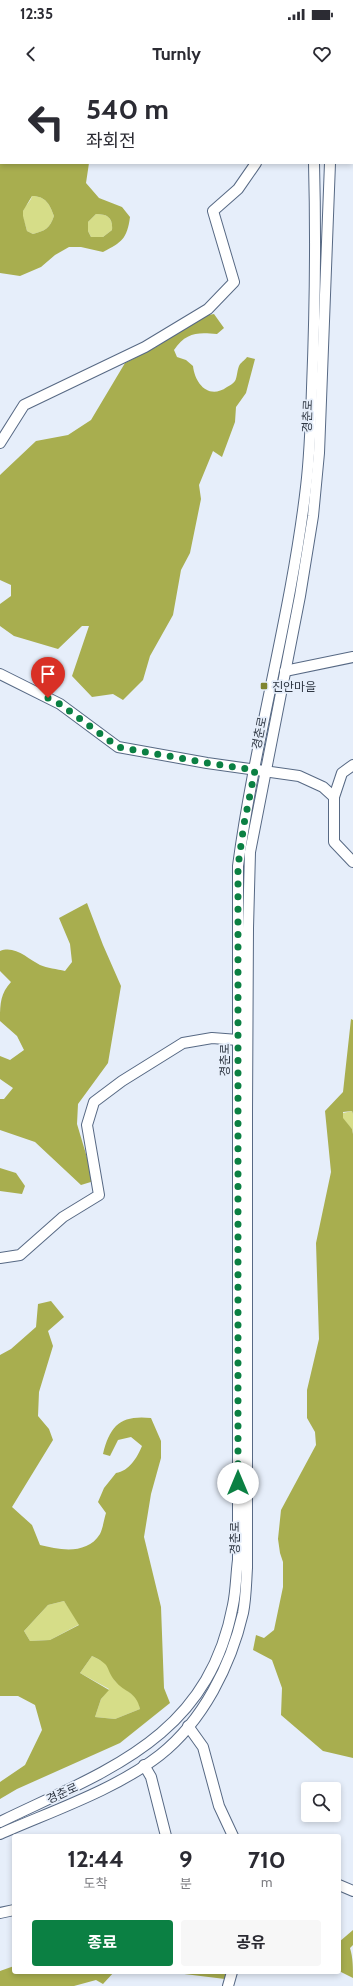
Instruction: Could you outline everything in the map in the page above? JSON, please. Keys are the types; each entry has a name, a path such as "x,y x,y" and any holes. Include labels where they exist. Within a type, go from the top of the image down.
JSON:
{"street":[{"path":"0,443 24,405 145,347 208,309 234,282 213,211 238,189 255,164"},
{"name":"경춘로","path":"0,1834 104,1788 160,1754 188,1726 217,1681 232,1651 243,1612 247,1575 248,928 250,852 260,770 307,486 314,349 316,242 314,164"},
{"name":"경춘로","path":"0,1822 90,1780 112,1768 156,1739 186,1708 209,1674 223,1642 233,1605 238,1560 238,866 244,824 260,770 285,671 313,516 319,453 330,164"},
{"path":"285,671 353,657"},
{"path":"0,674 60,704 118,747 207,763 299,776 323,787 334,797"},
{"path":"353,765 342,773 334,797 334,842 353,862"},
{"path":"0,1258 20,1255 63,1217 99,1195 87,1125 94,1102 122,1081 183,1043 212,1038 238,1040"},
{"path":"188,1726 203,1747 219,1806 232,1834"},
{"path":"144,1765 150,1776 165,1834"},
{"path":"341,1886 353,1891"},
{"path":"0,1913 12,1910"},
{"path":"228,1986 231,1974"}],"green space":[{"path":"0,164 89,164 86,183 99,198 122,207 130,217 125,235 119,242 103,252 81,247 69,247 55,255 41,267 20,276 0,273","holes":["32,196 37,196 47,202 54,216 51,223 46,228 41,232 33,234 27,231 23,211","96,214 104,215 111,220 112,230 103,237 91,237 88,231 88,222"]},
{"path":"32,196 37,196 44,199 51,208 54,216 51,223 46,228 41,232 33,234 27,231 23,218 24,209"},
{"path":"96,214 107,216 112,222 112,230 103,237 91,237 88,231 88,222"},
{"path":"214,314 224,328 217,334 198,333 188,336 174,350 177,357 186,360 193,366 194,373 200,384 209,391 214,392 220,391 234,382 238,368 247,357 255,359 246,393 236,407 235,422 222,457 213,451 199,485 201,499 190,553 181,570 173,615 150,656 143,680 123,700 113,694 92,697 72,676 89,626 82,626 58,649 14,636 0,626 0,604 11,596 11,585 0,580 0,475 36,441 68,435 91,420 125,363 156,347 203,316"},
{"path":"87,903 121,986 108,1063 78,1104 77,1124 94,1181 81,1185 35,1142 0,1130 0,1099 4,1099 13,1088 0,1079 0,1056 10,1060 24,1050 17,1036 0,1021 1,1000 7,986 11,982 0,971 0,951 16,951 40,965 65,971 72,962 70,944 59,918"},
{"path":"351,1019 353,1020 353,1114 352,1111 343,1112 343,1118 352,1129 353,1134 353,1758 323,1751 281,1715 282,1688 272,1660 253,1650 256,1635 264,1638 274,1630 283,1587 283,1562 278,1539 281,1510 316,1445 315,1432 307,1418 307,1390 319,1339 316,1243 331,1172 325,1111 343,1092"},
{"path":"352,1111 353,1134 352,1129 343,1119 343,1113"},
{"path":"0,1168 16,1173 25,1186 22,1194 0,1191"},
{"path":"51,1301 64,1317 48,1331 53,1346 39,1392 38,1416 49,1429 53,1440 12,1507 32,1525 40,1545 73,1549 81,1548 95,1541 100,1534 106,1513 98,1502 104,1488 116,1473 129,1467 138,1455 142,1446 131,1437 118,1440 110,1456 103,1454 109,1436 113,1429 124,1420 141,1417 151,1418 161,1441 161,1458 151,1494 144,1537 161,1607 164,1688 170,1703 120,1743 17,1789 0,1799 0,1782 25,1765 42,1730 35,1705 18,1696 0,1696 0,1355 11,1349 36,1327 38,1304","holes":["64,1601 79,1625 50,1640 30,1641 24,1631 48,1605","92,1656 99,1659 106,1665 115,1681 133,1695 140,1709 115,1719 95,1717 101,1699 109,1690 80,1673"]},
{"path":"64,1601 80,1624 50,1640 30,1641 24,1631 48,1605"},
{"path":"92,1656 106,1663 115,1681 138,1699 140,1709 115,1719 95,1717 101,1699 109,1689 80,1673"},
{"path":"353,1930 353,1945 350,1948 353,1978 341,1972 341,1940"},
{"path":"12,1967 12,1974 112,1974 103,1984 96,1980 74,1986 0,1986 0,1971"},
{"path":"184,1974 226,1974 225,1979"}],"place":[{"name":"진안마을","path":"264,686"}],"route":[{"path":"48,698 60,704 118,747 255,770 244,824 238,866 238,1483"}]}
